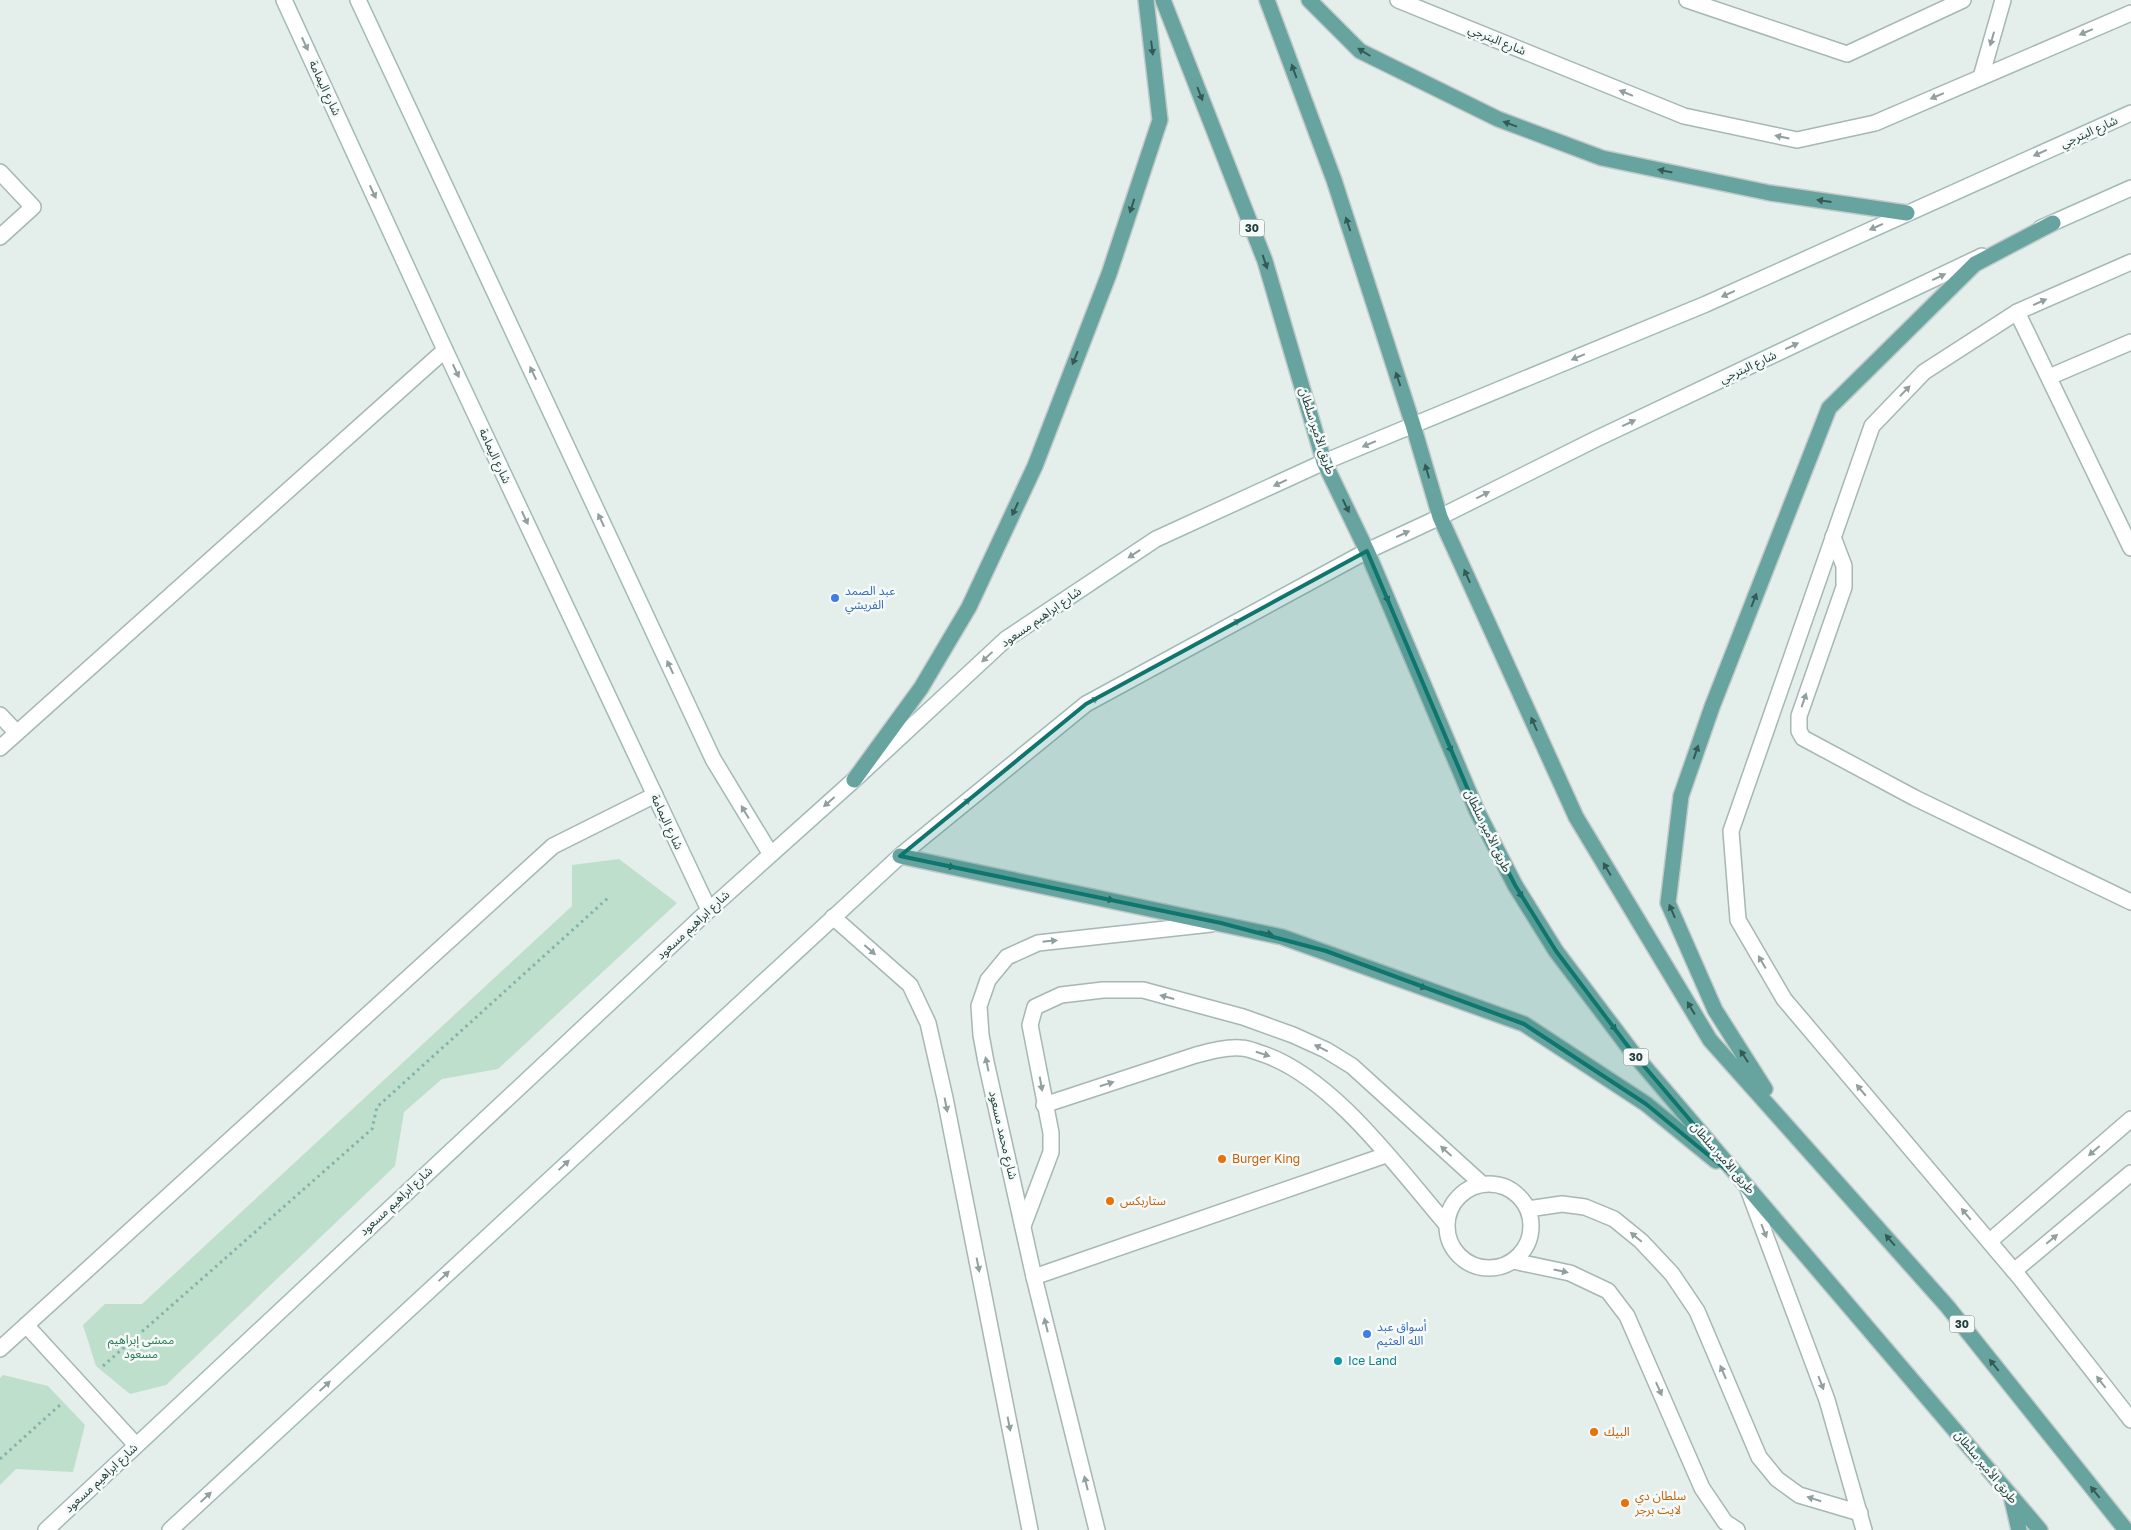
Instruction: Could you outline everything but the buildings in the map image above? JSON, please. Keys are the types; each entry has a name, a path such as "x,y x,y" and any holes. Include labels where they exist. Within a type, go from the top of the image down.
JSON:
{"main road":[{"name":"شارع اليمامة","path":"284,0 445,350 709,910"},
{"path":"358,0 713,759 770,853"},
{"path":"854,780 921,688 969,607 1035,466 1109,274 1160,120 1146,0"},
{"name":"طريق الأمير سلطان","path":"1163,0 1265,261 1324,462 1367,551 1477,811 1515,886 1556,951 1633,1053 2040,1530"},
{"name":"30","path":"1267,0 1334,180 1413,425 1440,517 1576,817 1710,1040 1789,1126 1948,1306 2126,1530"},
{"path":"1309,0 1360,51 1498,119 1602,158 1770,193 1907,212"},
{"name":"شارع البترجي","path":"1398,0 1684,116 1797,140 1875,123 2131,13"},
{"path":"1687,0 1847,54 1963,0"},
{"path":"1981,78 2003,0"},
{"name":"شارع البترجي","path":"1413,425 1706,304 2131,112"},
{"path":"0,172 33,207 0,237"},
{"name":"شارع البترجي","path":"1367,551 1440,517 1596,439 2053,222 2131,188"},
{"path":"1789,1126 1714,1010 1668,903 1681,796 1712,707 1829,408 1975,264 2053,222"},
{"path":"2131,262 2017,312 1924,372 1872,426 1731,831 1738,920 1784,999 2014,1270 2131,1420"},
{"path":"2017,312 2131,548"},
{"path":"2049,377 2131,342"},
{"path":"0,748 445,350"},
{"name":"شارع ابراهيم مسعود","path":"46,1530 770,853 854,780 1006,639 1156,539 1324,462 1413,425"},
{"path":"1833,537 1844,566 1844,587 1799,716 1799,730 1803,738 1915,798 2131,902"},
{"path":"170,1530 900,856 1086,704 1367,551"},
{"path":"0,715 17,733"},
{"path":"0,1349 553,846 654,795"},
{"path":"900,856 1221,923 1282,937 1326,951 1524,1024 1646,1104 1746,1186 1827,1400 1864,1530"},
{"path":"833,917 910,985 928,1023 945,1098 1030,1530"},
{"name":"شارع محمد مسعود","path":"1098,1530 1034,1277 981,1035 979,1006 988,980 1007,957 1038,943 1221,923"},
{"path":"1023,1226 1051,1152 1051,1133 1044,1105 1030,1025 1035,1007 1060,995 1103,990 1143,990 1243,1017 1293,1035 1326,1050 1352,1066 1482,1184"},
{"path":"1044,1105 1196,1055 1219,1049 1243,1048 1273,1057 1306,1076 1346,1109 1446,1224"},
{"path":"1990,1241 2131,1119"},
{"path":"1034,1277 1386,1155"},
{"path":"2014,1270 2131,1173"},
{"path":"1482,1184 1501,1185 1517,1194 1528,1210 1531,1228 1526,1246 1513,1261 1496,1268 1477,1267 1460,1258 1449,1242 1446,1224 1452,1205 1464,1191 1482,1184"},
{"path":"1528,1210 1562,1204 1585,1207 1614,1219 1641,1241 1672,1274 1696,1310 1759,1457 1777,1479 1799,1495 1860,1513"},
{"path":"1513,1261 1570,1273 1608,1291 1627,1316 1702,1488 1725,1522 1737,1530"},
{"path":"26,1325 136,1445"},
{"path":"2011,1496 2019,1530"}],"path":[{"path":"0,1460 82,1385 372,1129 377,1107 609,897"}],"highlighted area":[{"path":"1367,551 1477,811 1515,885 1556,951 1633,1053 1746,1186 1646,1104 1524,1024 1326,951 1221,923 900,856 1086,704"}],"green space":[{"name":"ممشى إبراهيم مسعود","path":"619,859 677,903 498,1069 442,1079 404,1112 395,1166 166,1385 130,1394 96,1366 83,1325 105,1304 142,1304 572,906 572,865"},
{"path":"3,1375 48,1386 85,1425 73,1472 16,1469 0,1485 0,1378"}],"place":[{"name":"عبد الصمد الفريشي","path":"835,598"},
{"name":"Burger King","path":"1222,1159"},
{"name":"ستاربكس","path":"1110,1201"},
{"name":"أسواق عبد الله العثيم","path":"1367,1334"},
{"name":"Ice Land","path":"1338,1361"},
{"name":"البيك","path":"1594,1432"},
{"name":"سلطان دي لايت برجر","path":"1625,1503"}]}
